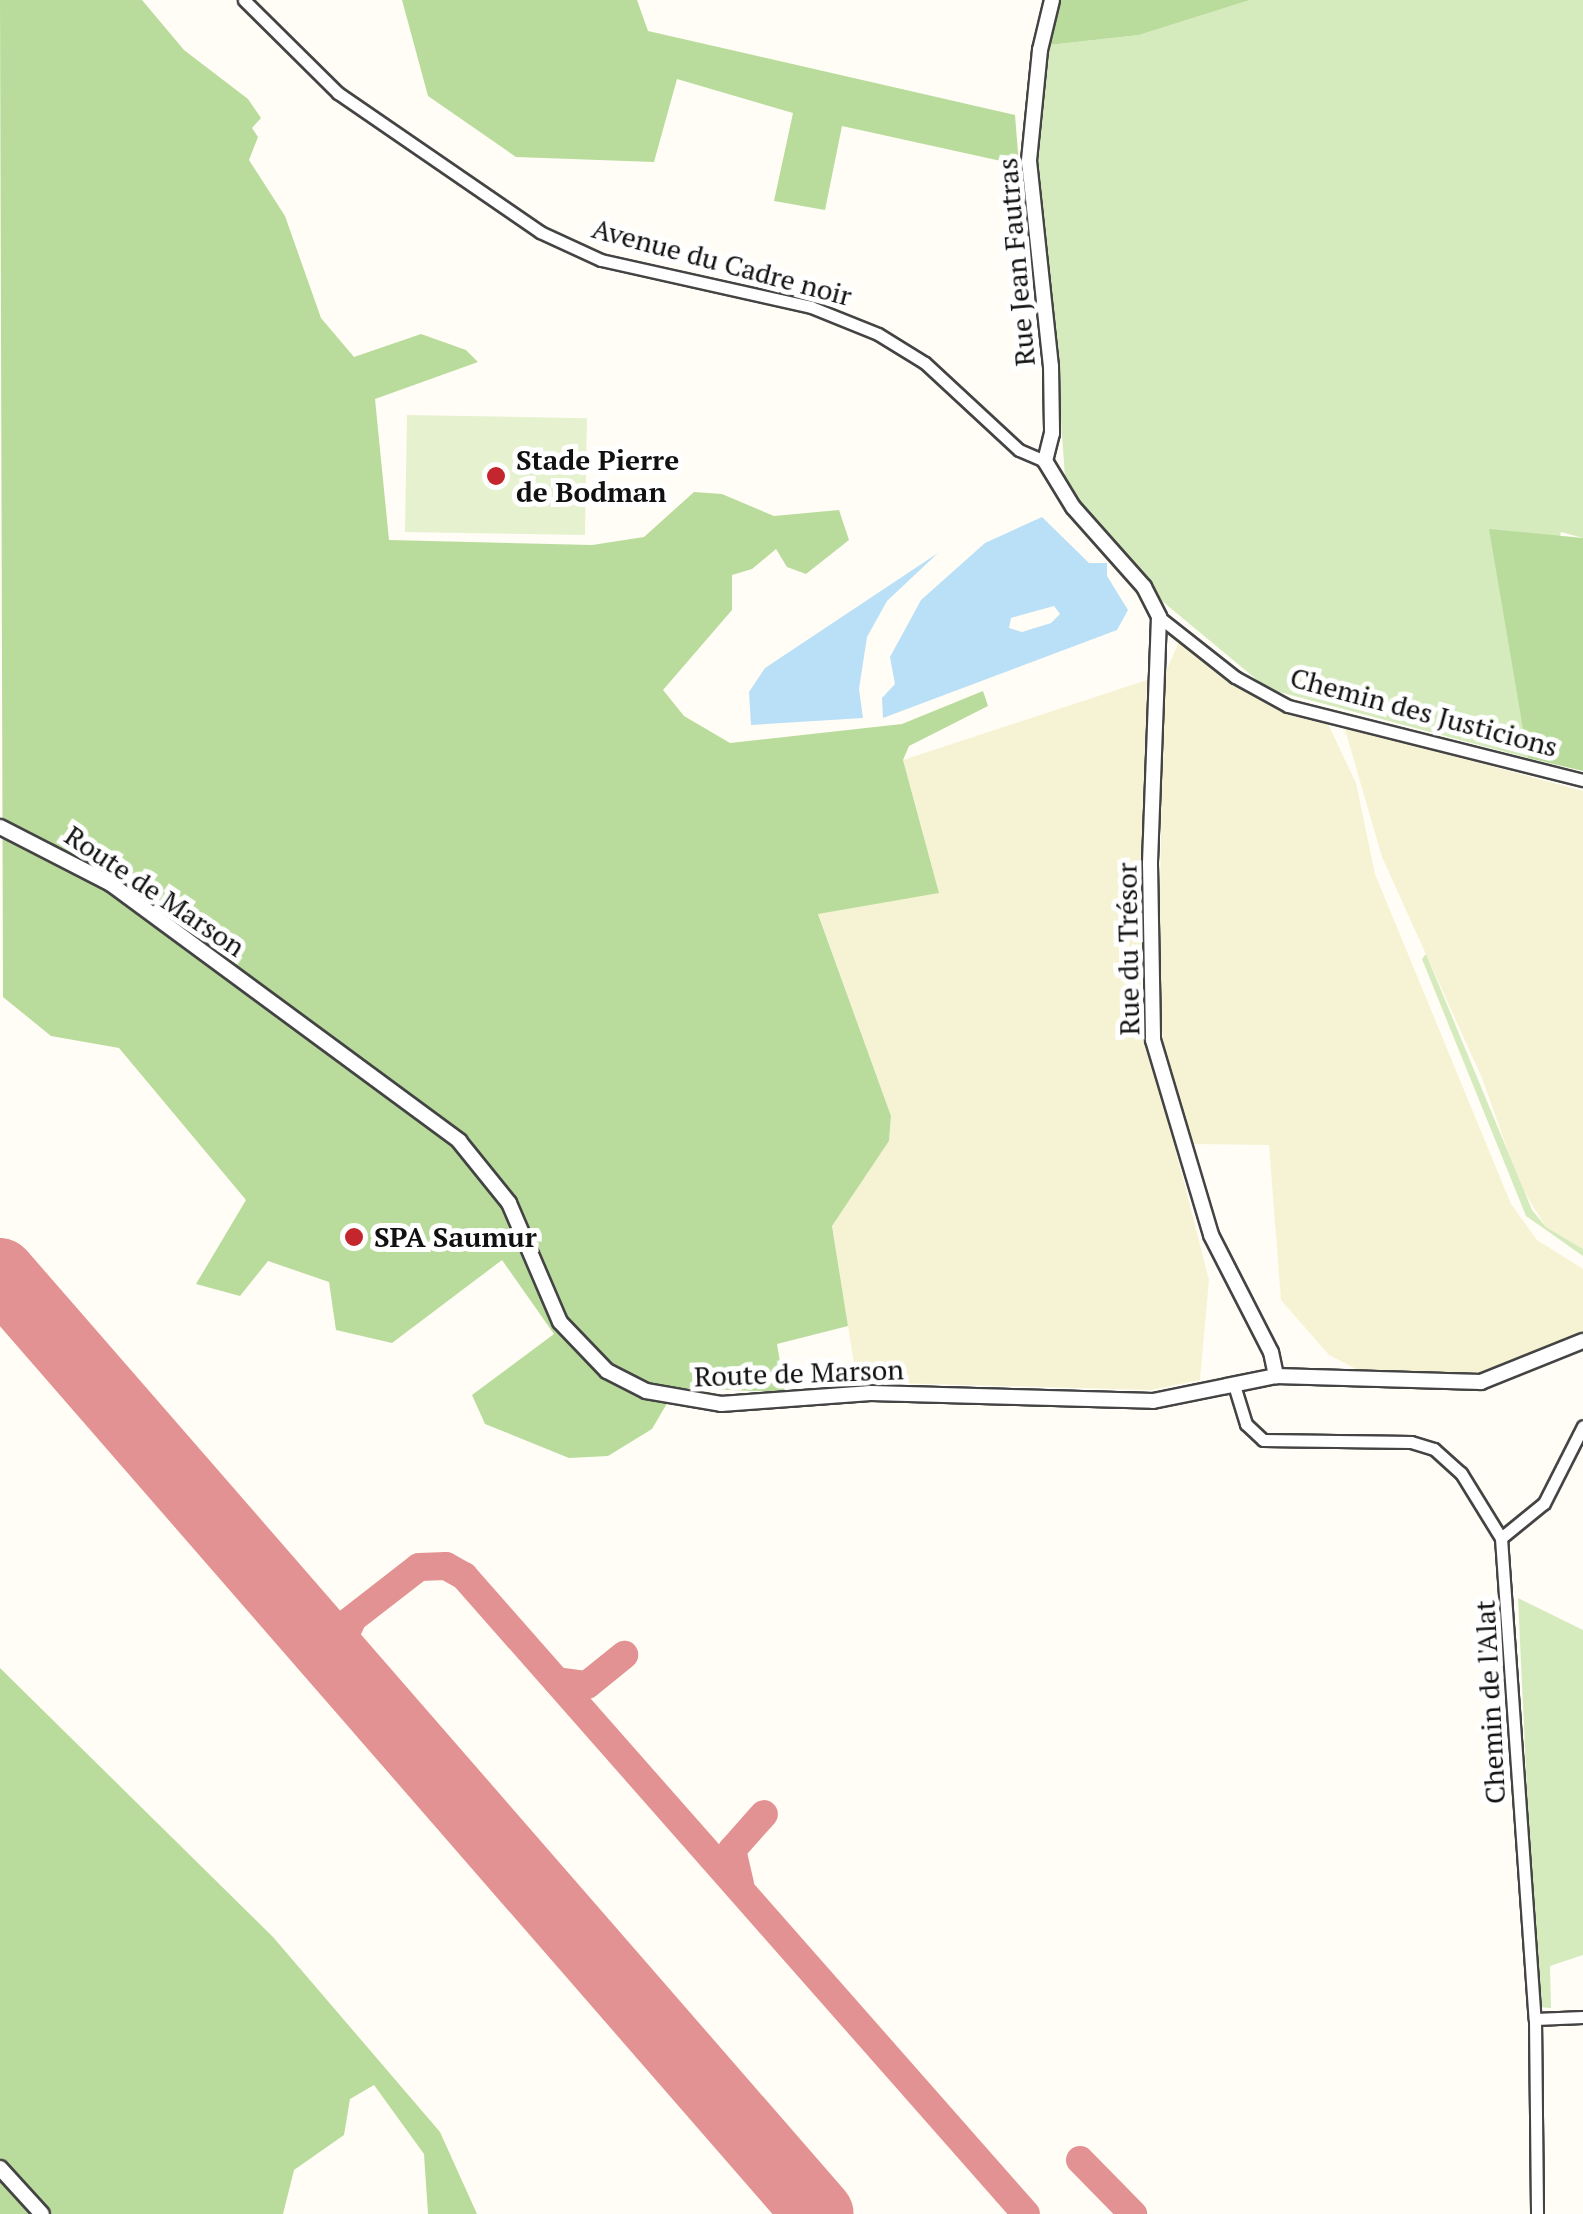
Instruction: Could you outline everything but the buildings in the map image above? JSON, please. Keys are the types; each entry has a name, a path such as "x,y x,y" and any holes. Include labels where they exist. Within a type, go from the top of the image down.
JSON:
{"street":[{"name":"Avenue du Cadre noir","path":"244,0 338,93 540,232 601,260 811,307 878,334 926,363 1019,450 1045,461"},
{"name":"Rue Jean Fautras","path":"1045,461 1052,433 1051,366 1029,161 1040,50 1052,0"},
{"path":"1045,461 1073,507 1144,586 1159,617"},
{"name":"Chemin des Justicions","path":"1159,617 1235,677 1288,706 1583,780"},
{"name":"Rue du Trésor","path":"1159,617 1150,881 1153,1040 1201,1208 1276,1376"},
{"name":"Route de Marson","path":"0,827 110,884 459,1141 509,1203 560,1322 607,1371 646,1391 721,1404 871,1394 1153,1402 1276,1376 1481,1382 1583,1342"},
{"name":"Chemin de l'Alat","path":"1234,1385 1246,1424 1263,1440 1411,1442 1434,1448 1461,1473 1501,1538 1535,2020 1536,2214"},
{"path":"1501,1538 1544,1504 1583,1426"},
{"path":"1535,2020 1583,2017"},
{"path":"0,2168 42,2214"}],"shaded area":[{"path":"1179,642 1264,700 1327,722 1356,783 1375,874 1511,1204 1537,1240 1583,1269 1583,1335 1479,1380 1362,1372 1329,1355 1281,1300 1269,1145 1192,1144 1165,1052 1158,999 1164,676"},
{"path":"1147,680 1140,1010 1209,1280 1200,1380 1151,1390 857,1382 832,1226 889,1141 891,1116 818,913 939,893 903,760"},
{"path":"1344,726 1583,791 1583,1249 1546,1227 1520,1185 1482,1078 1382,857"}],"green space":[{"path":"0,0 142,0 184,50 248,99 261,118 252,128 258,137 249,160 285,216 321,318 354,357 421,334 466,350 478,362 375,399 389,540 592,545 644,537 694,492 722,494 774,516 839,510 849,540 806,574 787,567 776,549 752,569 732,575 732,610 663,690 684,716 730,743 902,724 983,691 988,706 909,746 903,760 939,893 818,914 891,1116 889,1141 832,1226 848,1326 777,1344 785,1392 676,1388 652,1429 608,1456 569,1458 485,1424 472,1395 554,1334 502,1260 392,1343 336,1330 329,1282 268,1261 240,1296 196,1284 246,1200 119,1048 51,1036 3,997"},
{"path":"402,0 637,0 648,31 1015,115 1019,165 842,126 825,210 774,201 793,113 677,79 654,162 516,157 428,96"},
{"path":"1061,0 1250,0 1139,35 1049,45"},
{"path":"1250,0 1583,0 1583,538 1561,532 1522,693 1528,758 1268,689 1162,601 1076,500 1065,478 1053,303 1035,176 1049,45 1139,35"},
{"name":"Stade Pierre de Bodman","path":"407,415 587,418 585,535 405,532"},
{"path":"1489,529 1583,538 1583,771 1528,758"},
{"path":"1426,954 1532,1210 1546,1227 1583,1249 1583,1256 1526,1216 1422,959"},
{"path":"1518,1598 1583,1630 1583,1955 1550,1966 1551,2008 1537,2007"},
{"path":"0,1668 273,1937 440,2132 477,2214 428,2214 424,2154 374,2085 350,2099 344,2135 294,2170 283,2214 48,2214 0,2160"},
{"path":"0,2175 36,2214 0,2214"}],"water":[{"path":"1042,517 1089,563 1107,563 1107,576 1128,610 1117,630 883,718 882,698 895,684 890,657 921,600 985,543","holes":["1054,606 1060,614 1051,623 1022,632 1009,628 1011,618"]},
{"path":"938,553 887,601 867,637 859,689 863,718 751,725 749,692 765,668"}],"taxiway":[{"path":"301,1617 321,1627 343,1626 419,1567 446,1566 464,1576 1026,2214"},
{"path":"350,1674 341,1644 352,1620"},
{"path":"557,1681 587,1685 624,1655"},
{"path":"740,1884 732,1850 764,1814"},
{"path":"1080,2160 1133,2214"}],"runway":[{"path":"0,1273 819,2214"}],"place":[{"name":"Stade Pierre de Bodman","path":"496,476"},
{"name":"SPA Saumur","path":"354,1237"}]}
